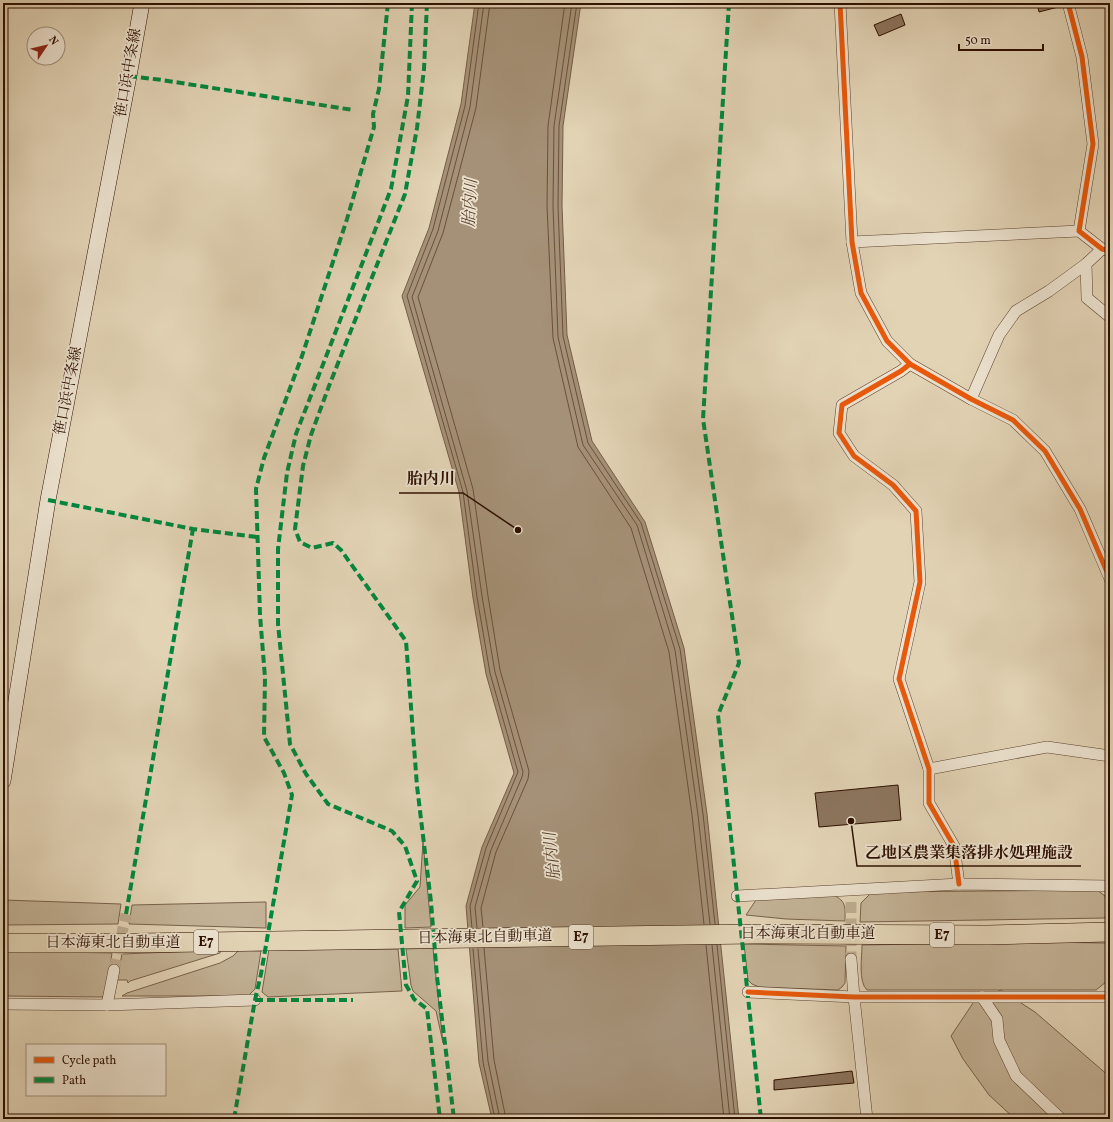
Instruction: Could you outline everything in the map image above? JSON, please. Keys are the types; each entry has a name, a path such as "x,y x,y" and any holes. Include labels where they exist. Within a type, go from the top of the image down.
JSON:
{"highway":[{"name":"日本海東北自動車道","path":"3,942 136,943 775,934 988,935 1110,932"}],"main road":[{"name":"笹口浜中条線","path":"3,781 48,500 142,3"}],"street":[{"path":"840,3 852,242 861,294 887,341 910,364 971,399 1013,420 1045,451 1080,509 1110,579"},
{"path":"1068,3 1082,57 1093,144 1079,231"},
{"path":"852,242 1079,231 1106,250 1016,311 999,335 971,399"},
{"path":"1086,264 1087,298 1110,317"},
{"path":"910,364 901,372 842,405 839,433 854,456 893,484 916,511 920,582 899,679 929,769 929,803 954,846 959,884"},
{"path":"929,769 1047,747 1110,756"},
{"path":"737,896 959,884 1110,886"},
{"path":"850,890 851,902"},
{"path":"851,959 866,1119"},
{"path":"107,1005 114,970"},
{"path":"748,992 854,997 1110,997"},
{"path":"982,997 996,1019 999,1040 1016,1076 1061,1119"},
{"path":"3,1004 107,1005 254,1000"}],"shaded area":[{"path":"423,842 431,927 405,928 405,905 420,887"},
{"path":"1097,890 1105,896 1107,908 1105,918 860,922 861,903 870,894 878,892"},
{"path":"833,895 838,897 843,902 845,909 845,921 786,919 746,915 758,897"},
{"path":"3,900 121,904 118,924 3,925"},
{"path":"266,902 266,928 129,924 132,905"},
{"path":"1043,942 1106,943 1106,982 1096,990 867,990 862,981 862,945"},
{"path":"744,944 846,946 845,983 838,990 759,987 752,984 748,980"},
{"path":"433,948 443,1043 436,1011 413,991 406,949"},
{"path":"269,949 398,949 402,991 268,997 262,992"},
{"path":"221,950 220,953 130,981 128,983 127,980 117,980 122,954"},
{"path":"239,950 261,951 255,989 248,996 122,996 127,993 220,963 233,956"},
{"path":"3,951 112,953 106,995 102,997 3,996"},
{"path":"1001,990 1035,1012 1110,1077 1110,1119 1015,1119 989,1095 963,1059 951,1036 975,1000"}],"water":[{"path":"475,3 581,3 563,126 562,206 567,335 592,441 645,522 684,648 707,814 739,1119 492,1119 479,1063 466,906 482,847 514,773 486,674 473,598 459,492 402,296 429,228 461,104"}],"building":[{"path":"1037,3 1061,3 1062,6 1039,12"},
{"path":"901,14 905,25 879,36 874,25"},
{"path":"898,785 901,820 819,827 815,793"},
{"path":"852,1071 854,1083 774,1090 774,1080"}],"tunnel":[{"path":"851,902 851,959"},
{"path":"114,970 126,914"}],"marked path":[{"path":"234,1119 292,795 284,773 264,737 265,678 260,615 256,489 264,458 302,356 347,219 374,127 373,114 379,89 388,3"},
{"path":"412,3 408,96 391,189 296,434 287,473 278,549 278,624 290,744 306,774 328,804 392,831 405,846 417,881 399,912 406,985 414,999 427,1009 440,1119"},
{"path":"427,3 424,69 417,128 405,194 311,435 303,466 295,529 300,542 312,548 333,543 341,550 406,641 417,786 431,902 437,977 454,1119"},
{"path":"729,3 703,419 739,663 718,715 761,1119"},
{"path":"129,76 353,110"},
{"path":"48,500 193,529 257,537"},
{"path":"126,914 193,529"},
{"path":"255,1000 353,1000"}],"cycle path":[{"path":"840,3 852,242 861,293 887,341 910,364 971,399 1013,420 1045,451 1080,509 1110,579"},
{"path":"1068,3 1082,57 1093,144 1079,231 1102,249 1110,251"},
{"path":"910,364 901,371 842,405 839,433 854,456 893,485 916,511 920,582 899,679 929,769 929,803 954,846 959,884"},
{"path":"748,992 854,997 1110,997"}],"place":[{"name":"胎内川","path":"518,530"},
{"name":"乙地区農業集落排水処理施設","path":"851,821"}]}
